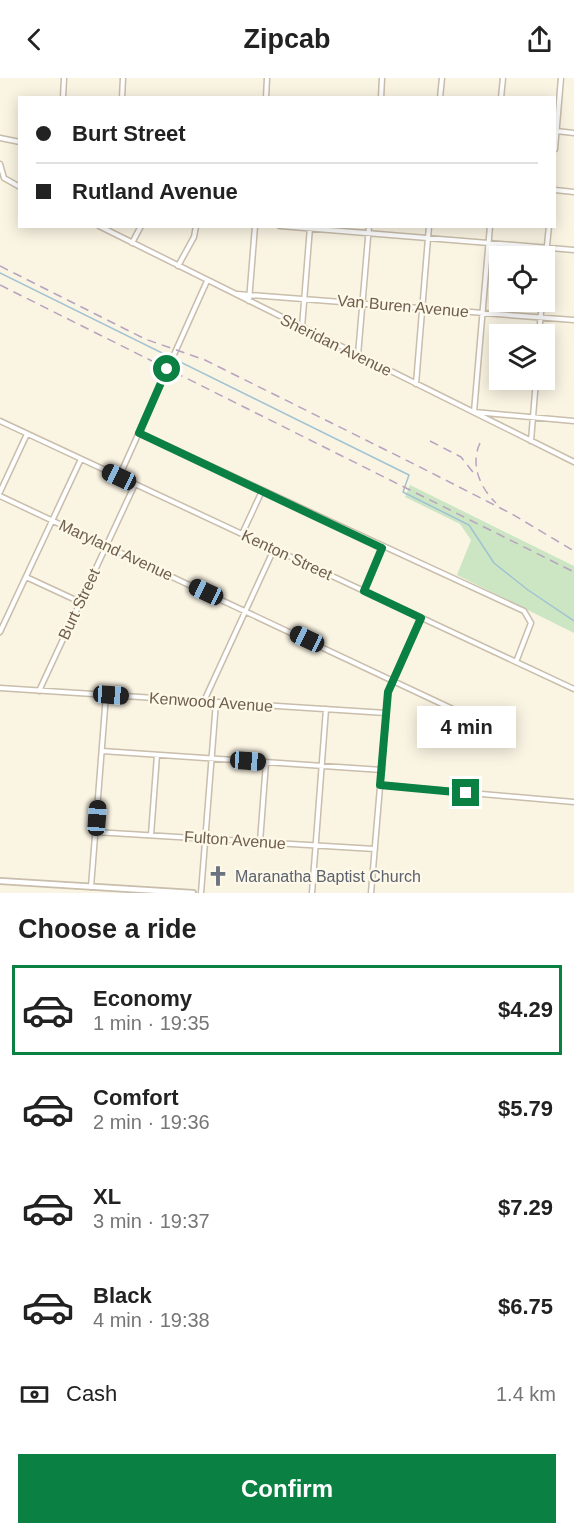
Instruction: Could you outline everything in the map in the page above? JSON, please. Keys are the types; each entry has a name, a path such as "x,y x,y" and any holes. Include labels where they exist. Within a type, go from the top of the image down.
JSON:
{"street":[{"path":"63,96 64,78"},
{"path":"122,96 123,78"},
{"path":"266,96 267,78"},
{"path":"381,96 382,78"},
{"path":"440,96 442,78"},
{"path":"501,96 502,78"},
{"path":"561,78 556,131 574,133"},
{"path":"0,138 18,142"},
{"path":"0,164 4,178 18,186"},
{"path":"556,190 574,192"},
{"name":"Sheridan Avenue","path":"102,228 574,462"},
{"path":"132,243 140,228"},
{"path":"178,266 194,237 196,228"},
{"path":"249,301 255,228"},
{"path":"302,328 310,228 523,246"},
{"path":"358,356 369,228"},
{"path":"416,384 429,228"},
{"path":"490,228 474,412 574,421"},
{"path":"547,246 549,228"},
{"path":"555,249 574,250"},
{"path":"119,477 207,280"},
{"name":"Van Buren Avenue","path":"233,293 574,320"},
{"path":"540,324 541,312"},
{"path":"531,441 535,390"},
{"name":"Kenton Street","path":"0,421 574,689"},
{"path":"139,433 382,548 524,611 531,620 516,662"},
{"path":"0,494 27,434"},
{"path":"0,632 81,459"},
{"name":"Burt Street","path":"39,691 135,484"},
{"path":"242,534 262,491"},
{"name":"Maryland Avenue","path":"0,494 476,720 493,723"},
{"path":"364,591 382,548"},
{"path":"204,701 274,549"},
{"path":"26,577 80,602"},
{"path":"371,893 388,692 421,618"},
{"name":"Kenwood Avenue","path":"0,688 386,712"},
{"path":"91,887 106,695"},
{"path":"201,893 216,702"},
{"path":"312,893 326,709"},
{"path":"466,741 476,720"},
{"path":"102,751 382,770"},
{"path":"151,835 157,755"},
{"path":"260,842 266,762"},
{"path":"380,785 574,802"},
{"name":"Fulton Avenue","path":"95,832 375,849"},
{"path":"0,881 191,893"}],"green space":[{"path":"410,485 574,566 574,633 457,575 471,540 460,524 405,497"}],"waterway":[{"path":"0,273 409,475 403,492 469,525 494,563 528,590 574,621"}],"railway":[{"path":"0,266 145,339 205,360 512,514 574,551"},
{"path":"0,285 574,572"},
{"path":"430,441 461,457 476,476"},
{"path":"480,443 476,459 478,475 485,490 496,503"}],"place":[{"name":"Maranatha Baptist Church","path":"218,876"}],"route":[{"path":"167,369 139,433 382,548 364,591 421,618 388,692 380,785 466,793"}]}
